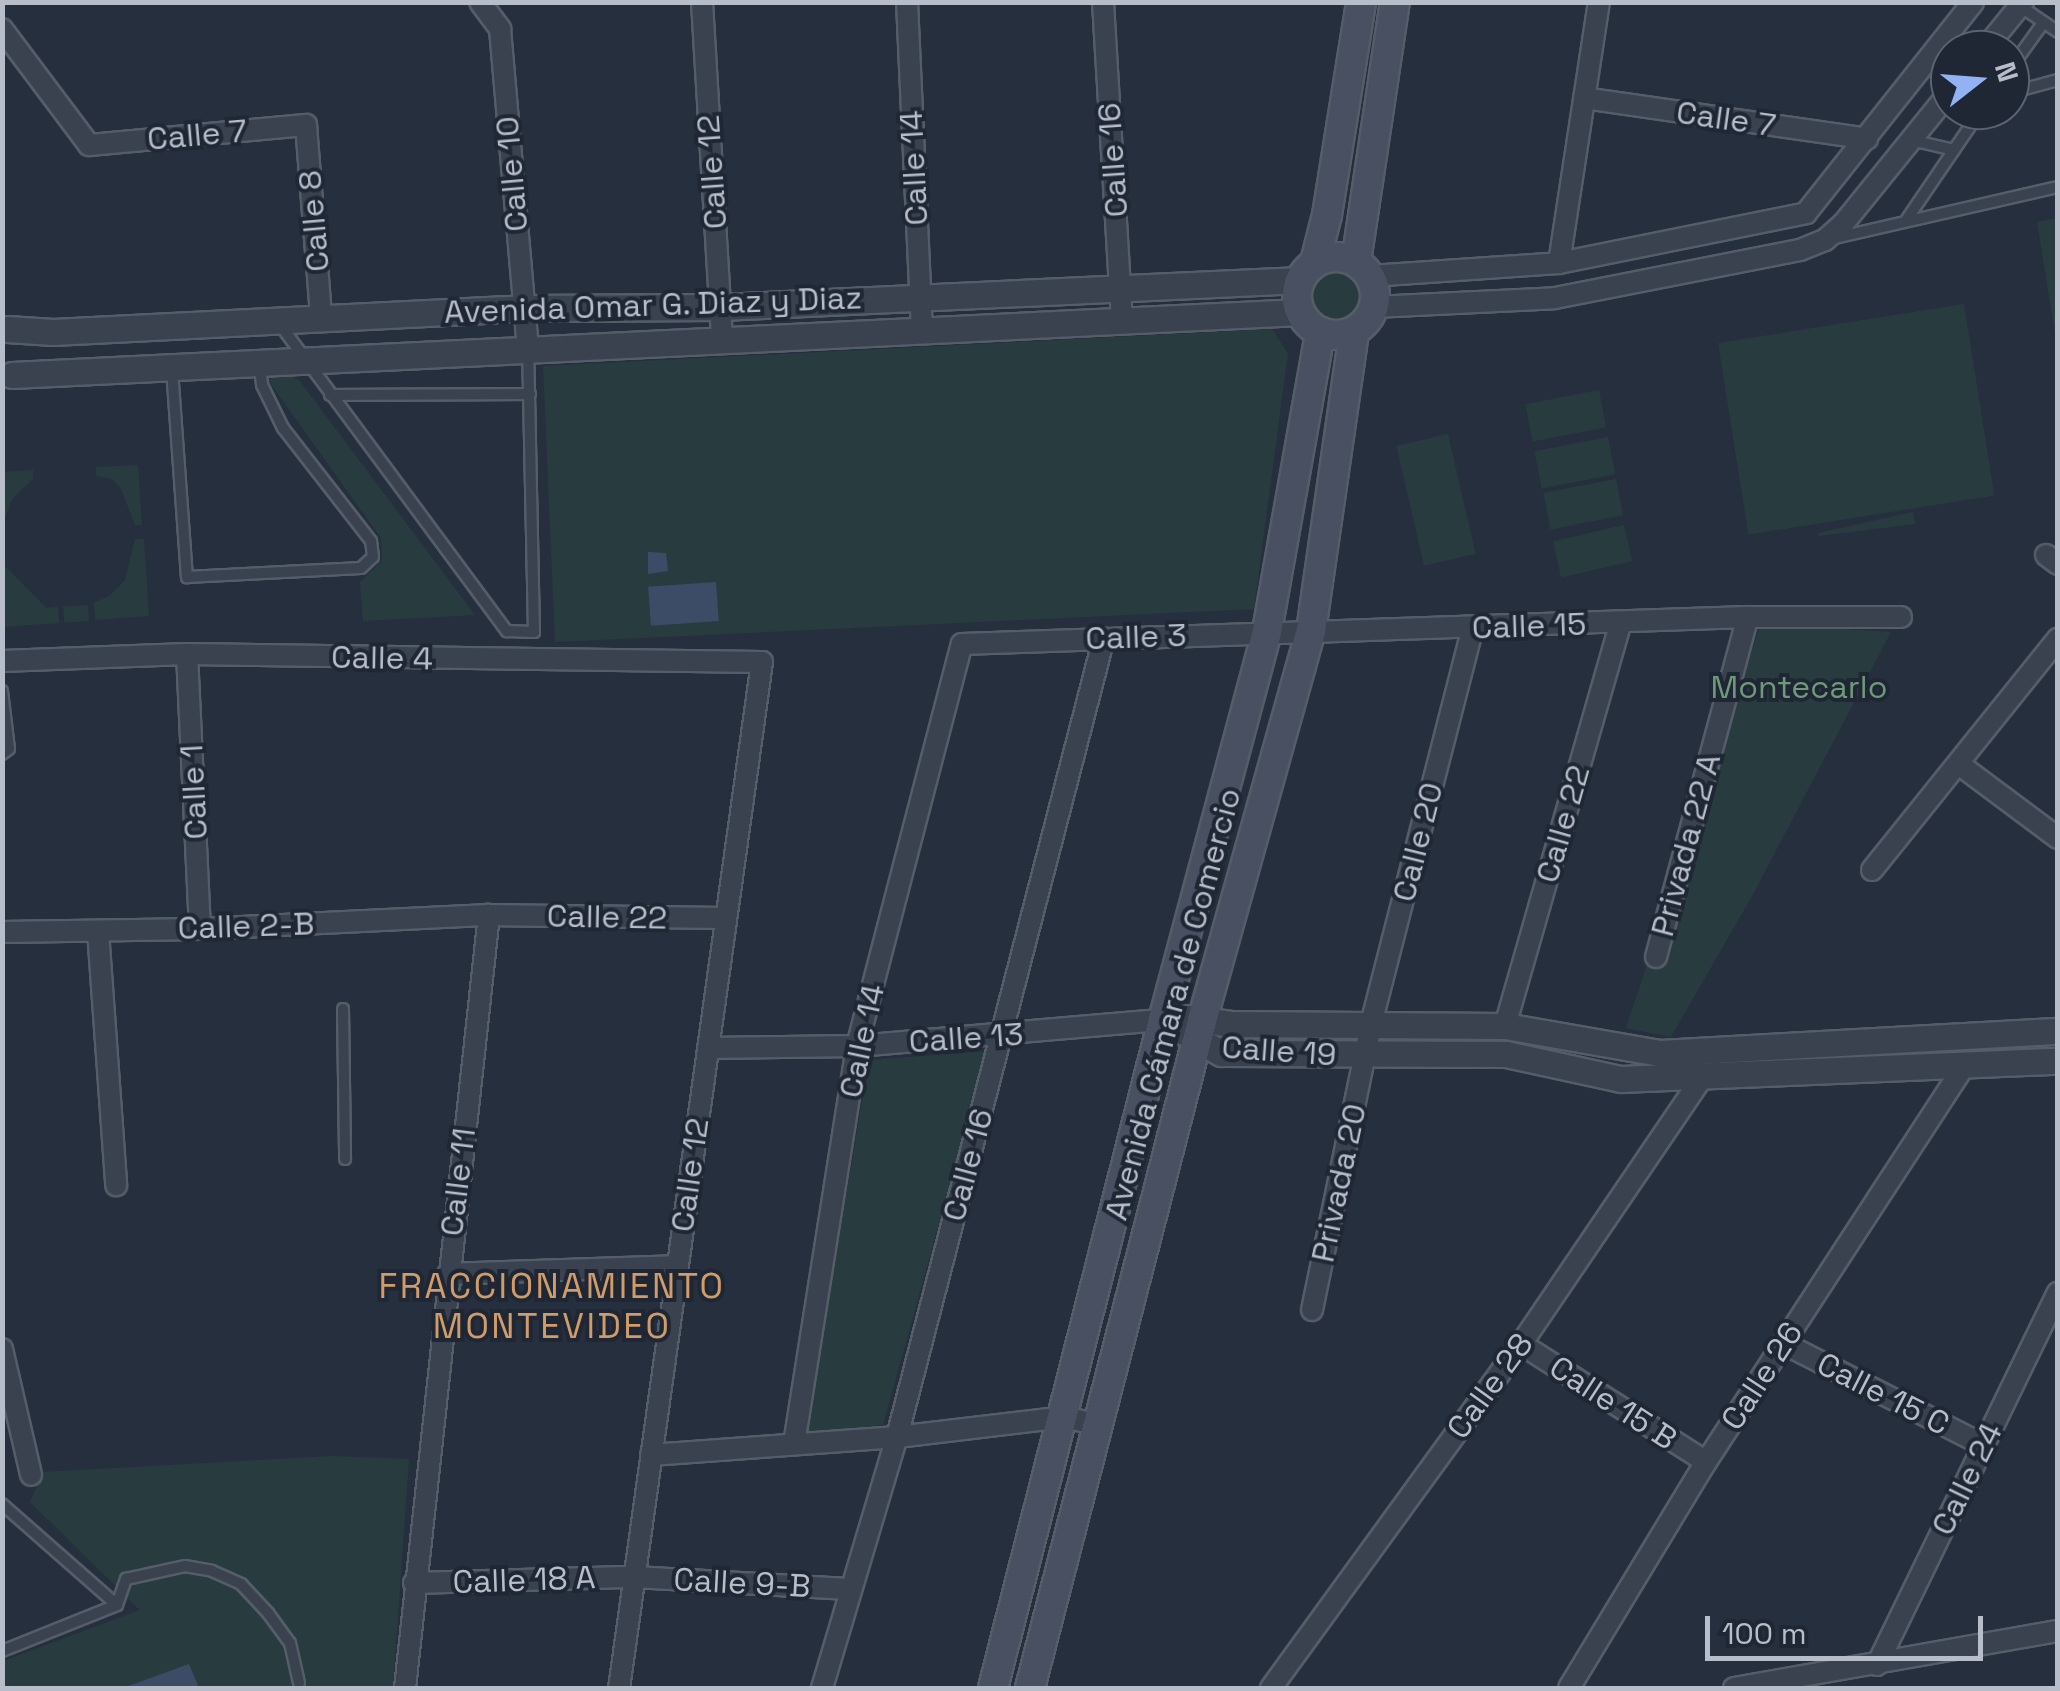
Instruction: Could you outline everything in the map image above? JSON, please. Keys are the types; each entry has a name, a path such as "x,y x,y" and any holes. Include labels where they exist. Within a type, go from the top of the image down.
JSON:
{"main road":[{"path":"1361,2 1327,215 1307,271 1310,322 1342,335 1354,331 1374,307 1363,269 1394,2"},
{"path":"1307,271 1336,256 1363,269"},
{"name":"Avenida Cámara de Comercio","path":"994,1688 1163,1020 1268,631 1310,322"},
{"name":"Avenida Cámara de Comercio","path":"1030,1688 1200,1030 1311,630 1354,331"}],"street":[{"name":"Calle 10","path":"480,2 500,29 528,352"},
{"name":"Calle 12","path":"702,2 722,341"},
{"name":"Calle 14","path":"907,2 922,333"},
{"name":"Calle 16","path":"1102,2 1122,318"},
{"path":"1559,264 1600,2"},
{"path":"1363,269 1559,264 1806,213 1973,2"},
{"path":"2001,30 2022,4"},
{"name":"Calle 7","path":"2,30 88,144 306,125"},
{"name":"Calle 7","path":"1584,98 1867,140"},
{"path":"1374,307 1555,298 1800,250 1825,240 1930,117"},
{"name":"Calle 8","path":"306,125 322,317"},
{"path":"1630,249 1638,282"},
{"name":"Avenida Omar G. Diaz y Diaz","path":"5,328 53,332 523,308 721,307 1121,286 1307,271"},
{"name":"Avenida Omar G. Diaz y Diaz","path":"7,380 173,380 261,375 306,362 922,333 1122,318 1310,322"},
{"path":"5,328 18,351 7,380"},
{"name":"Calle 15","path":"1311,630 1474,628 1748,616 1902,616"},
{"name":"Privada 22 A","path":"1656,958 1748,616"},
{"name":"Calle 22","path":"1505,1026 1621,622"},
{"name":"Calle 20","path":"1366,1056 1474,628"},
{"name":"Calle 3","path":"962,644 1311,630"},
{"name":"Calle 16","path":"822,1688 896,1437 1104,638"},
{"path":"1872,870 1960,766 2058,639"},
{"name":"Calle 14","path":"794,1444 857,1046 962,644"},
{"name":"Calle 4","path":"2,661 187,654 762,662"},
{"name":"Calle 1","path":"187,654 200,929"},
{"name":"Calle 12","path":"619,1688 762,662"},
{"path":"1960,766 2058,838"},
{"name":"Calle 22","path":"488,915 726,918"},
{"name":"Calle 2-B","path":"2,932 200,929 488,915"},
{"name":"Calle 11","path":"405,1688 488,915"},
{"path":"98,931 116,1186"},
{"name":"Calle 19","path":"1163,1020 1200,1030 1231,1024 1505,1026 1660,1054 2058,1031"},
{"name":"Calle 13","path":"708,1048 857,1046 1163,1020"},
{"name":"Calle 19","path":"1200,1030 1221,1053 1506,1054 1622,1079 1963,1068 2058,1061"},
{"name":"Privada 20","path":"1312,1310 1366,1056"},
{"name":"Calle 26","path":"1569,1688 1706,1462 1963,1068"},
{"name":"Calle 28","path":"1270,1688 1521,1344 1702,1078"},
{"path":"448,1274 678,1266"},
{"name":"Calle 24","path":"1877,1665 2058,1293"},
{"name":"Calle 15 B","path":"1521,1344 1706,1462"},
{"name":"Calle 15 C","path":"1783,1344 1983,1445"},
{"path":"2,1349 31,1475"},
{"path":"651,1455 896,1437 1064,1417 1100,1424"},
{"name":"Calle 18 A","path":"414,1583 634,1577"},
{"name":"Calle 9-B","path":"634,1577 849,1589"},
{"path":"1734,1688 2058,1631"}],"lane":[{"path":"2022,4 2058,32"},
{"path":"2030,41 2043,23"},
{"path":"2030,87 2058,80"},
{"path":"1906,220 1968,130"},
{"path":"1911,140 1954,150"},
{"path":"1825,240 2058,187"},
{"path":"277,321 507,631 534,632 528,352"},
{"path":"173,380 187,577 361,568 373,558 372,541 283,428 261,375"},
{"path":"330,395 530,394"},
{"path":"2,754 9,749 3,695"},
{"path":"343,1009 344,1159"},
{"path":"2,1504 117,1605"},
{"path":"2,1651 117,1605 126,1579 186,1566 212,1571 241,1584 290,1643 299,1683"}],"green space":[{"path":"2057,218 2057,346 2037,222"},
{"path":"1338,270 1357,277 1364,296 1357,315 1338,322 1319,315 1312,296 1319,277"},
{"path":"1964,304 1994,496 1748,535 1718,343"},
{"path":"1272,329 1288,353 1254,609 555,642 543,366"},
{"path":"283,373 299,380 475,615 363,621 360,582 382,561 381,538 268,380"},
{"path":"1599,390 1606,427 1533,442 1525,404"},
{"path":"1448,434 1476,554 1424,566 1396,446"},
{"path":"1608,437 1615,474 1542,489 1534,451"},
{"path":"138,465 142,525 135,525 121,489 112,479 96,476 96,467"},
{"path":"33,470 33,479 12,499 3,524 3,472"},
{"path":"1616,479 1623,515 1550,529 1543,493"},
{"path":"1913,512 1915,524 1819,536 1818,533"},
{"path":"1624,525 1632,561 1561,577 1553,541"},
{"path":"135,539 144,539 149,616 95,620 94,603 111,595 125,580"},
{"path":"3,546 5,566 46,608 58,607 59,623 3,627"},
{"path":"88,605 89,621 64,623 63,607"},
{"name":"Montecarlo","path":"1761,624 1891,632 1751,898 1671,1037 1626,1028"},
{"path":"987,1051 883,1425 806,1433 869,1060"},
{"path":"332,1456 409,1459 393,1688 3,1688 3,1661 140,1610 30,1502 43,1472"}],"water":[{"path":"648,552 666,553 668,571 648,574"},
{"path":"716,582 719,621 651,626 648,587"},
{"path":"189,1664 199,1688 123,1688"}],"district":[{"name":"FRACCIONAMIENTO MONTEVIDEO","path":"552,1306"}]}
